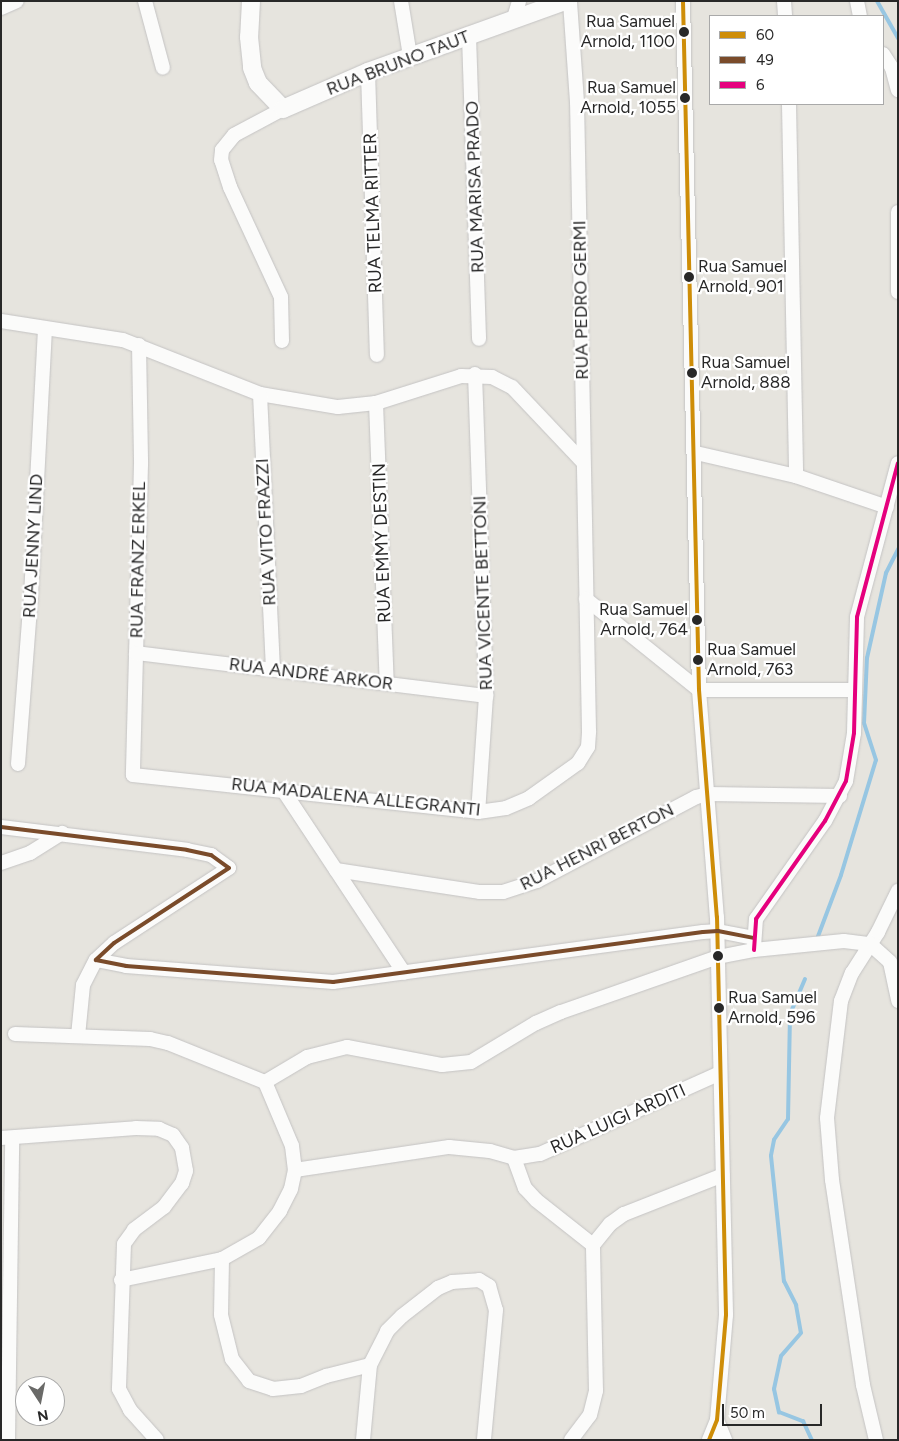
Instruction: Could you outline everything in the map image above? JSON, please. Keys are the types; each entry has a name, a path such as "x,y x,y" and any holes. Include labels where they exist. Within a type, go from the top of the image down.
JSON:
{"street":[{"path":"1,8 17,1"},
{"path":"145,1 163,68"},
{"path":"251,1 249,37 252,68 258,83 283,109"},
{"path":"401,1 410,56"},
{"path":"513,21 518,1"},
{"name":"RUA BRUNO TAUT","path":"282,341 281,296 224,170 222,150 234,135 283,109 368,72 566,1"},
{"name":"RUA PEDRO GERMI","path":"570,1 577,102 586,599"},
{"path":"683,1 696,453 699,690 718,932 726,1314 718,1420 709,1440"},
{"path":"784,1 785,15"},
{"path":"856,1 860,15"},
{"name":"RUA MARISA PRADO","path":"469,36 479,339"},
{"path":"884,56 892,68 898,90"},
{"name":"RUA TELMA RITTER","path":"368,72 377,355"},
{"path":"789,105 796,476"},
{"path":"898,212 898,292"},
{"path":"1,321 45,329 104,335 139,345 260,394 338,407 376,403 432,384 475,374 492,377 512,387 583,462"},
{"name":"RUA JENNY LIND","path":"18,764 31,596 45,329"},
{"name":"RUA FRANZ ERKEL","path":"133,775 141,454 139,345"},
{"name":"RUA VICENTE BETTONI","path":"475,374 486,696 478,812"},
{"name":"RUA VITO FRAZZI","path":"260,394 272,669"},
{"name":"RUA EMMY DESTIN","path":"376,403 387,682"},
{"path":"696,453 796,476 887,507"},
{"path":"754,944 756,918 840,796 852,755 857,617 898,463"},
{"path":"586,599 699,690 853,690"},
{"name":"RUA MADALENA ALLEGRANTI","path":"133,775 478,812 506,808 529,798 557,780 585,754 589,731 586,599"},
{"name":"RUA ANDRÉ ARKOR","path":"136,652 387,682 486,696"},
{"path":"283,790 404,974"},
{"path":"708,794 840,796"},
{"name":"RUA HENRI BERTON","path":"336,870 480,892 518,889 640,825 708,794"},
{"path":"1,827 62,833 201,852 229,868 114,943 96,960 83,985 78,1036"},
{"path":"1,863 30,853 62,833"},
{"path":"876,1440 863,1385 832,1180 827,1118 841,1001 852,973 870,944 898,891"},
{"path":"96,960 126,966 307,982 333,982 718,932 754,944"},
{"path":"265,1082 308,1057 347,1047 442,1065 471,1062 536,1023 561,1012 754,944 844,941 870,944 890,962 898,1001"},
{"path":"15,1034 150,1039 168,1043 265,1082 292,1146 295,1170 291,1189 280,1211 259,1238 222,1259 121,1280"},
{"name":"RUA LUIGI ARDITI","path":"514,1158 549,1150 720,1073"},
{"path":"8,1440 7,1138 136,1128 159,1129 172,1135 182,1148 186,1171 182,1183 164,1207 134,1230 124,1244 121,1280 119,1389 130,1410 157,1440"},
{"path":"295,1170 449,1147 469,1147 514,1158 525,1188 536,1200 594,1245"},
{"path":"571,1440 590,1415 596,1391 594,1245 610,1224 624,1214 723,1175"},
{"path":"222,1259 220,1294 223,1334 232,1359 249,1380 268,1388 284,1389 370,1365"},
{"path":"363,1440 370,1365 388,1332 438,1288 466,1279 479,1280 489,1286 494,1294 496,1330 484,1440"},
{"path":"718,1420 725,1440"}],"waterway":[{"path":"877,1 898,38"},
{"path":"817,939 841,875 876,760 864,723 867,658 886,573 898,549"},
{"path":"805,979 790,1015 788,1119 774,1140 771,1156 784,1281 796,1305 801,1333 781,1356 774,1389 779,1412 803,1421 812,1440"}],"transit line":[{"name":"60","path":"683,1 699,690 717,917 726,1315 717,1420 709,1440"},
{"name":"6","path":"754,950 756,919 825,821 846,781 854,733 857,617 898,463"},
{"name":"49","path":"1,827 187,850 211,855 229,868 114,943 96,960 126,966 333,982 703,932 718,931 753,938"}],"place":[{"name":"Rua Samuel Arnold, 1100","path":"684,32"},
{"name":"Rua Samuel Arnold, 1055","path":"685,98"},
{"name":"Rua Samuel Arnold, 901","path":"689,277"},
{"name":"Rua Samuel Arnold, 888","path":"692,373"},
{"name":"Rua Samuel Arnold, 764","path":"697,620"},
{"name":"Rua Samuel Arnold, 763","path":"698,660"},
{"name":"Rua Samuel Arnold, 596","path":"719,1008"}]}
